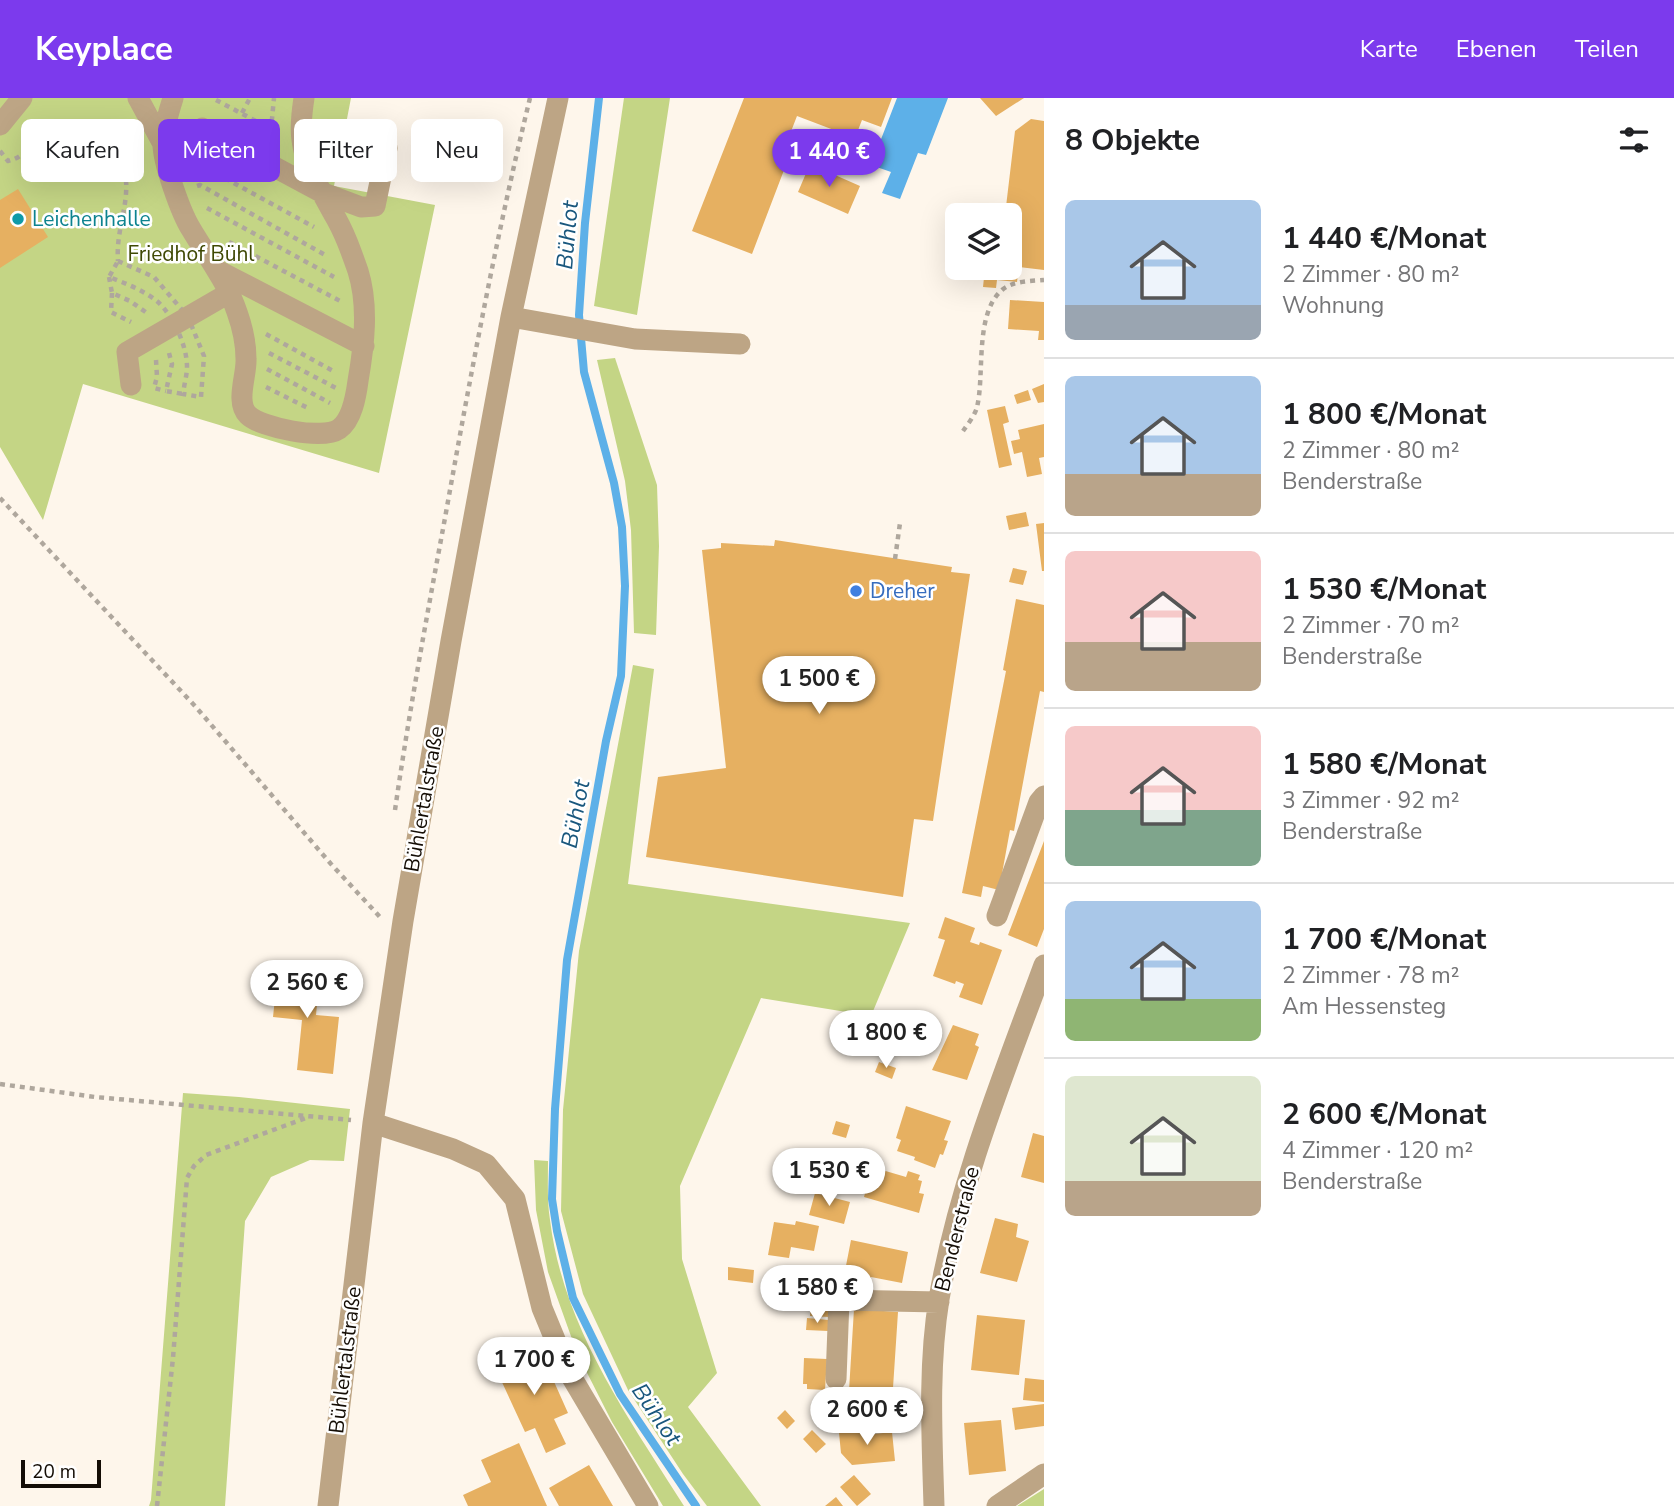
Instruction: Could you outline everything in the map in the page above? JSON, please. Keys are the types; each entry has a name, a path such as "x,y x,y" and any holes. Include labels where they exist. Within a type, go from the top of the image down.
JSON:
{"street":[{"path":"0,125 22,98"},
{"path":"138,98 158,135"},
{"path":"168,119 173,98"},
{"path":"174,182 185,219 229,293 244,348 243,407 249,416 270,426 301,432 337,431 351,406 363,345 362,293 349,246 310,168 302,141 304,98"},
{"name":"Bühlertalstraße","path":"328,1506 373,1123 403,921 511,317 558,98"},
{"path":"280,170 321,192 360,206 375,206 380,182"},
{"path":"217,270 363,345"},
{"path":"131,385 127,352 229,293"},
{"path":"511,317 643,340 740,344"},
{"path":"997,916 1039,802 1044,796"},
{"name":"Benderstraße","path":"933,1506 930,1393 939,1302 953,1229 976,1154 1044,965"},
{"path":"373,1123 453,1149 486,1164 515,1199 542,1308 568,1371 648,1506"},
{"path":"836,1379 839,1300 939,1302"},
{"path":"997,1506 1044,1474"}],"path":[{"path":"242,113 250,98"},
{"path":"216,100 271,129 274,98"},
{"path":"0,151 8,161 19,159 28,150 45,142 77,138 94,139 118,152 127,177 117,246 118,261"},
{"path":"233,182 349,246"},
{"path":"177,194 200,185 362,293"},
{"path":"185,219 208,208 362,293"},
{"path":"202,247 220,238 362,293"},
{"path":"963,431 977,409 985,328 993,301 1003,288 1026,281 1044,280"},
{"path":"244,348 351,406"},
{"path":"244,348 351,406"},
{"path":"244,348 351,406"},
{"path":"244,348 351,406"},
{"path":"0,498 195,706 380,917 403,921"},
{"path":"895,559 900,523"},
{"path":"0,1084 95,1097 373,1123"},
{"path":"158,1506 187,1178 194,1166 206,1155 311,1116"}],"green space":[{"name":"Friedhof Bühl","path":"0,98 351,98 347,119 294,119 294,182 335,182 334,186 435,205 379,473 83,384 43,520 0,447"},
{"path":"624,98 670,98 637,315 594,306"},
{"path":"615,358 657,485 659,546 656,635 634,633 631,530 625,481 597,360"},
{"path":"633,665 654,669 628,884 910,923 871,1016 761,998 680,1186 682,1259 717,1373 688,1407 761,1506 707,1506 683,1474 628,1390 583,1294 561,1211 563,1110 579,951"},
{"path":"183,1093 350,1109 344,1161 310,1160 271,1177 245,1221 225,1506 149,1506"},
{"path":"534,1160 548,1161 549,1213 557,1259 583,1334 620,1405 684,1506 663,1506 612,1422 577,1353 548,1272 536,1210"},
{"path":"1044,1489 1044,1506 1017,1506"}],"water":[{"path":"897,98 948,98 926,155 918,153 900,199 882,193 891,172 871,165"}],"building":[{"path":"744,98 892,98 881,127 862,120 855,138 797,116 790,134 797,136 752,254 692,231"},
{"path":"980,98 1024,98 996,116"},
{"path":"1031,119 1044,121 1044,270 1022,267 1022,203 1006,203 1015,131"},
{"path":"810,164 860,186 848,214 798,192"},
{"name":"Leichenhalle","path":"18,189 48,237 0,268 0,200"},
{"path":"984,280 997,280 996,288 983,287"},
{"path":"1010,300 1044,302 1044,340 1038,340 1039,331 1008,329"},
{"path":"1044,384 1044,402 1038,403 1032,389"},
{"path":"1028,390 1031,400 1017,404 1014,395"},
{"path":"1005,406 1009,422 1003,424 1012,465 999,468 987,410"},
{"path":"1044,424 1044,457 1039,458 1042,474 1027,477 1022,452 1014,454 1011,441 1020,439 1018,430"},
{"path":"1026,512 1029,526 1009,530 1006,516"},
{"path":"1044,523 1044,571 1042,571 1036,524"},
{"path":"775,540 952,567 951,572 970,574 933,821 914,819 903,897 646,857 658,777 726,768 702,550 721,548 721,543 774,546"},
{"path":"1013,568 1027,571 1023,585 1009,582"},
{"path":"1016,599 1044,605 1044,692 1040,691 1014,831 1010,830 999,890 983,886 981,897 962,893 1006,671 1003,670"},
{"path":"1044,841 1044,929 1037,947 1008,935"},
{"path":"945,917 975,928 970,942 979,945 980,942 1002,950 982,1005 959,997 964,984 956,981 955,984 933,976 945,940 938,938"},
{"path":"278,969 320,973 316,1015 339,1017 333,1074 297,1070 302,1020 273,1017"},
{"path":"953,1025 979,1034 975,1045 979,1047 967,1080 932,1070"},
{"path":"879,1062 896,1068 892,1079 875,1072"},
{"path":"906,1106 951,1121 944,1140 948,1141 935,1168 897,1151 901,1140 896,1138"},
{"path":"836,1121 850,1125 846,1138 832,1134"},
{"path":"1033,1133 1044,1136 1044,1183 1021,1177"},
{"path":"872,1167 906,1177 908,1171 920,1175 918,1180 922,1181 919,1193 924,1194 919,1213 864,1197"},
{"path":"815,1193 850,1202 844,1224 809,1215"},
{"path":"995,1218 1018,1224 1016,1237 1029,1241 1017,1282 980,1273"},
{"path":"796,1221 819,1226 814,1251 791,1247 789,1258 768,1255 774,1222 795,1225"},
{"path":"851,1240 908,1252 902,1283 871,1277 870,1281 844,1276"},
{"path":"728,1267 754,1270 753,1283 728,1280"},
{"path":"811,1304 831,1306 829,1317 810,1316"},
{"path":"854,1309 898,1312 892,1403 872,1402 872,1409 848,1407"},
{"path":"977,1315 1025,1320 1019,1375 971,1370"},
{"path":"807,1318 829,1320 828,1331 806,1330"},
{"path":"539,1348 568,1413 554,1419 566,1444 546,1453 535,1428 525,1432 495,1367"},
{"path":"804,1358 827,1359 825,1390 807,1389 807,1384 803,1384"},
{"path":"1025,1378 1044,1380 1044,1402 1023,1400"},
{"path":"1044,1404 1044,1426 1015,1430 1012,1408"},
{"path":"785,1410 795,1421 787,1429 777,1418"},
{"path":"1001,1420 1006,1471 969,1475 964,1423"},
{"path":"812,1430 826,1444 816,1453 803,1439"},
{"path":"873,1430 874,1434 892,1432 895,1461 852,1465 841,1453 839,1433"},
{"path":"519,1443 547,1506 468,1506 463,1495 491,1482 481,1460"},
{"path":"589,1465 613,1506 559,1506 549,1488"},
{"path":"854,1475 871,1494 857,1506 840,1487"},
{"path":"836,1497 843,1506 825,1506"}],"waterway":[{"name":"Bühlot","path":"599,98 585,223 579,315 584,372 614,483 622,527 625,586 621,676 606,741 567,960 555,1109 552,1199 573,1298 620,1394 696,1506"}],"place":[{"name":"Leichenhalle","path":"18,219"},
{"name":"Dreher","path":"856,591"}]}
